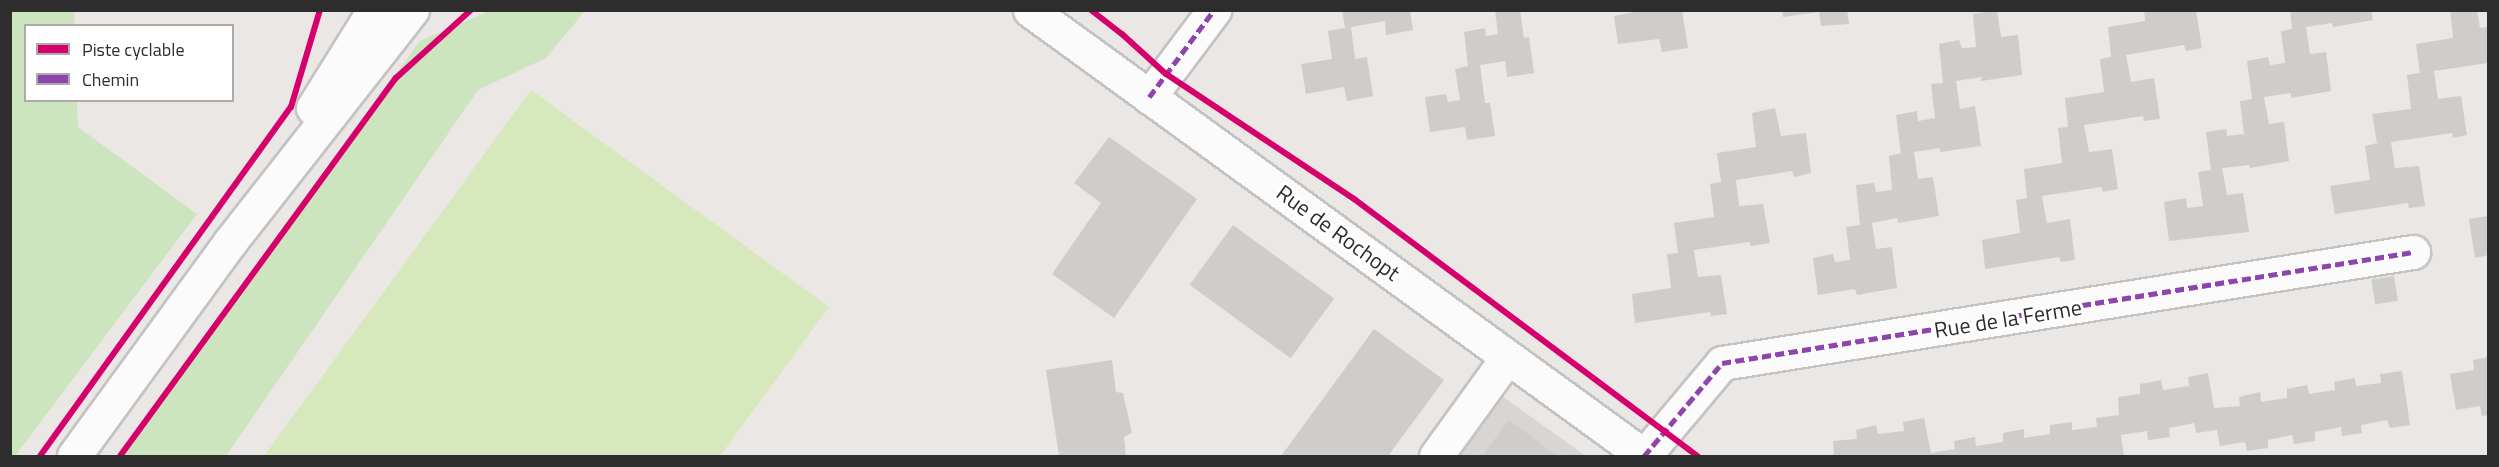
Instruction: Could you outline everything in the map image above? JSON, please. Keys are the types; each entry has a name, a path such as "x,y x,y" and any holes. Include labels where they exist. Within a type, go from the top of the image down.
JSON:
{"street":[{"path":"230,242 374,10"},
{"path":"74,456 230,242 412,10"},
{"name":"Rue de Rochopt","path":"1030,10 1644,456"},
{"path":"1149,97 1214,10"},
{"name":"Rue de la Ferme","path":"1644,456 1722,363 2413,252"},
{"path":"1436,456 1507,358"}],"green space":[{"path":"492,10 585,11 546,58 478,90 226,456 119,456 420,41"},
{"path":"10,11 74,11 75,24 24,24 24,102 77,102 78,127 197,214 15,456 10,456"},
{"path":"531,90 829,307 720,456 264,456"}],"shaded area":[{"path":"1502,396 1586,456 1458,456"}],"building":[{"path":"1342,10 1410,10 1413,30 1386,35 1385,21 1351,27 1355,59 1367,57 1373,96 1347,101 1344,87 1306,94 1301,64 1332,59 1328,31 1345,28"},
{"path":"1495,10 1520,10 1524,38 1529,37 1534,73 1507,77 1505,61 1480,65 1485,103 1490,103 1495,136 1467,140 1465,127 1430,132 1425,97 1446,94 1448,102 1460,100 1455,69 1468,66 1464,32 1485,28 1486,36 1498,34"},
{"path":"1644,10 1682,10 1688,48 1662,52 1659,39 1618,44 1614,16"},
{"path":"1782,10 1847,10 1849,24 1821,26 1819,12 1783,17"},
{"path":"1997,10 2001,37 2018,35 2022,75 1981,81 1982,77 1956,81 1960,109 1975,106 1981,146 1940,152 1940,148 1914,152 1918,179 1933,177 1939,216 1898,223 1897,218 1872,223 1876,249 1892,247 1897,288 1857,295 1855,289 1818,295 1813,258 1833,254 1835,262 1850,260 1846,227 1860,225 1856,185 1874,183 1876,192 1892,190 1889,156 1901,153 1896,115 1917,111 1918,121 1935,118 1931,84 1943,83 1939,44 1959,40 1962,48 1976,47 1973,14"},
{"path":"2144,10 2196,10 2202,48 2186,51 2184,45 2126,55 2131,82 2154,78 2160,119 2144,121 2143,116 2084,125 2089,152 2112,149 2118,189 2103,192 2101,187 2042,196 2047,223 2070,219 2075,260 2061,262 2059,257 1985,269 1982,240 2020,233 2016,200 2027,198 2024,169 2062,163 2058,128 2068,127 2065,98 2104,92 2100,59 2111,57 2108,27 2145,21"},
{"path":"2290,10 2371,10 2373,20 2333,27 2332,23 2306,27 2310,54 2326,52 2331,91 2291,98 2291,93 2264,97 2269,124 2284,122 2289,161 2250,168 2249,165 2222,168 2227,195 2243,193 2249,232 2169,241 2164,202 2186,198 2187,208 2203,206 2198,172 2211,170 2206,132 2226,129 2227,136 2244,134 2240,101 2252,99 2247,61 2268,57 2270,65 2285,63 2281,31 2292,29"},
{"path":"2450,10 2477,10 2480,28 2488,27 2488,63 2434,71 2438,99 2461,96 2467,135 2453,138 2452,133 2391,142 2395,168 2419,166 2425,206 2409,208 2408,203 2335,214 2330,186 2370,180 2365,146 2377,143 2372,114 2411,109 2407,75 2420,73 2416,44 2453,38"},
{"path":"1775,108 1781,136 1806,133 1811,173 1794,177 1792,171 1736,180 1739,206 1763,204 1770,243 1751,246 1749,242 1694,250 1698,277 1721,275 1727,314 1711,316 1710,312 1635,323 1632,294 1671,288 1667,254 1678,253 1674,223 1714,217 1710,184 1721,182 1717,153 1756,147 1752,113"},
{"path":"1109,137 1197,199 1114,318 1052,274 1101,203 1074,183"},
{"path":"2488,216 2488,255 2475,258 2469,219"},
{"path":"1233,225 1334,298 1291,358 1190,285"},
{"path":"2394,276 2398,301 2375,304 2371,280"},
{"path":"1374,329 1444,380 1388,456 1281,456"},
{"path":"2488,357 2488,415 2482,416 2480,406 2456,410 2450,374 2474,370 2473,360"},
{"path":"1112,360 1116,392 1123,393 1132,433 1124,437 1126,456 1059,456 1046,370"},
{"path":"2402,371 2410,425 2390,428 2387,420 2361,425 2362,433 2342,436 2341,427 2315,432 2315,441 2294,444 2292,435 2268,440 2268,448 2247,451 2245,442 2220,446 2217,430 2196,433 2194,423 2169,428 2170,437 2148,440 2147,431 2121,435 2124,456 1834,456 1833,441 1857,439 1856,430 1876,425 1878,434 1904,431 1903,422 1924,418 1931,453 1955,449 1954,441 1975,437 1976,446 2003,442 2003,433 2024,429 2024,438 2050,434 2050,425 2072,422 2072,430 2097,427 2096,418 2119,415 2118,397 2140,394 2140,384 2161,380 2163,390 2189,386 2188,377 2208,373 2214,408 2240,406 2239,397 2260,392 2261,402 2287,398 2287,389 2307,385 2309,394 2335,390 2334,382 2355,378 2356,386 2381,383 2380,374"},
{"path":"1509,420 1557,456 1482,456"}],"marked path":[{"path":"1149,97 1214,10"},
{"path":"1644,456 1722,363 2413,252"}],"cycle path":[{"path":"40,456 291,107 320,10"},
{"path":"120,456 396,78 471,10"},
{"path":"1091,10 1122,34 1166,74 1354,199 1697,456"}]}
